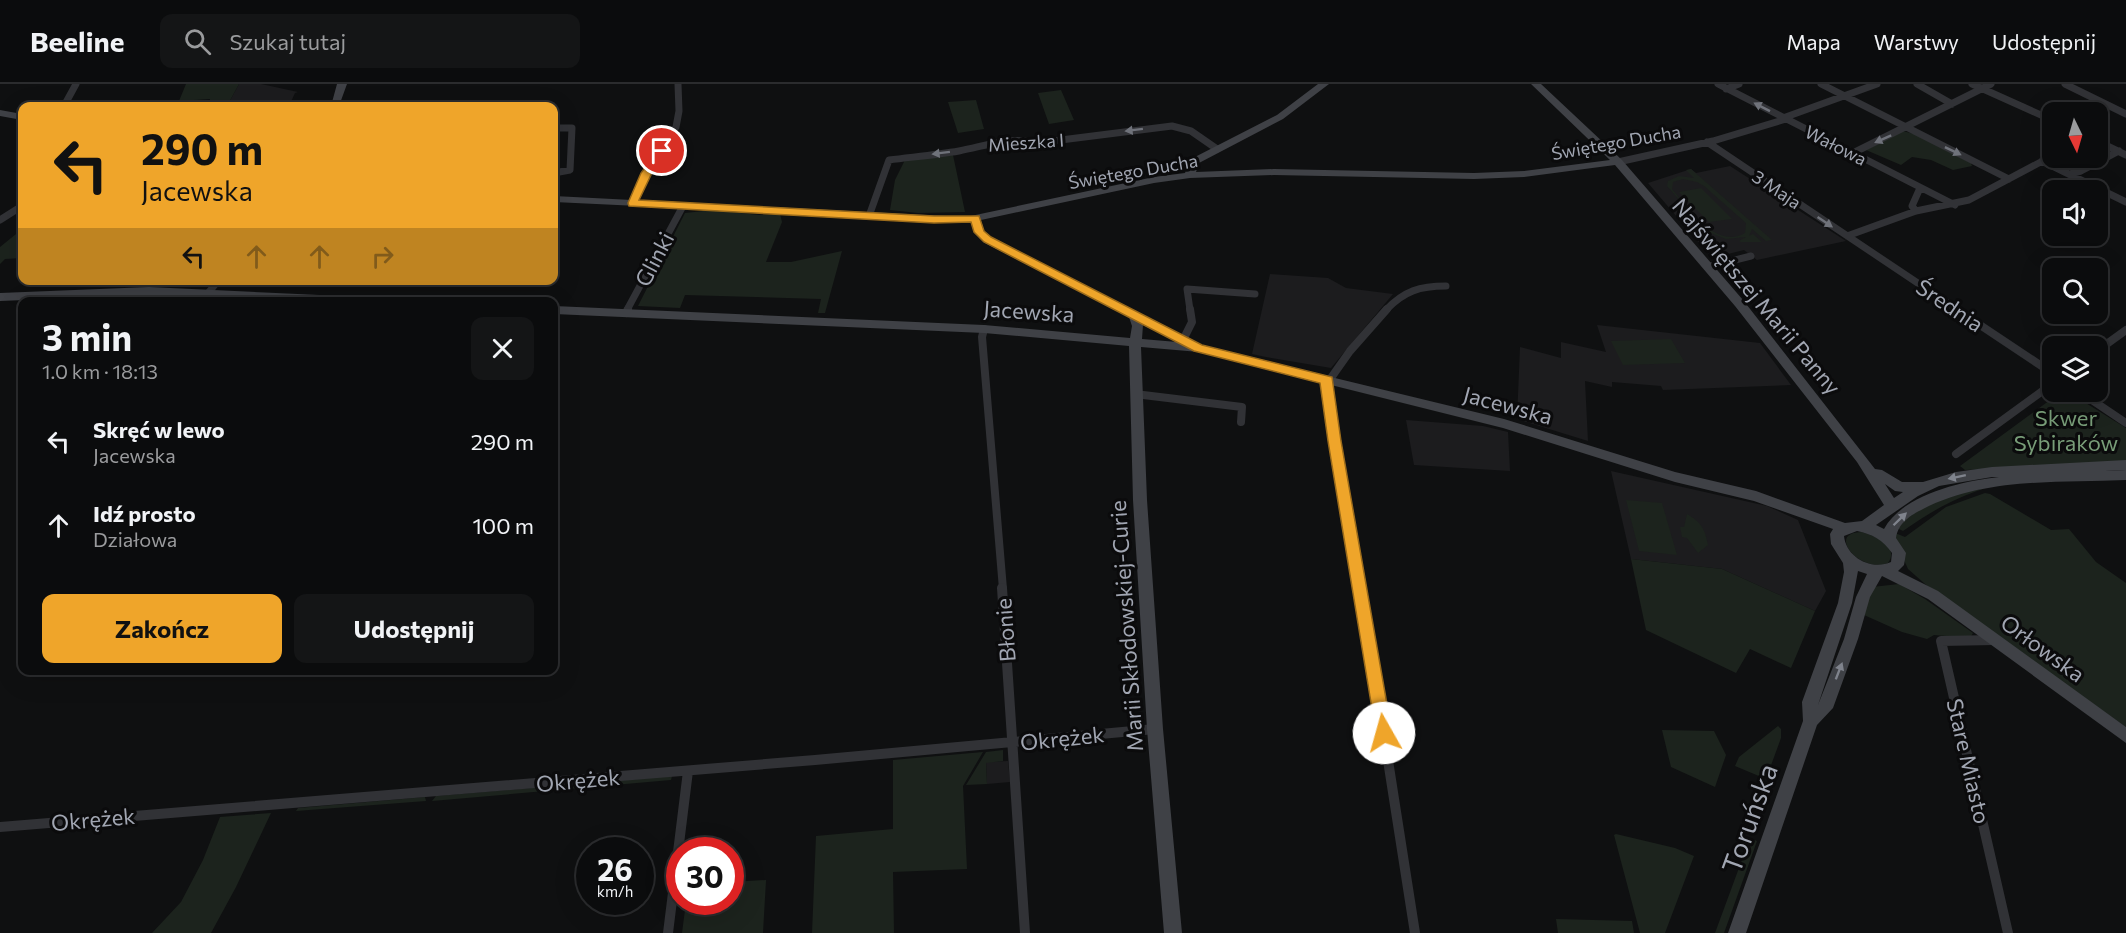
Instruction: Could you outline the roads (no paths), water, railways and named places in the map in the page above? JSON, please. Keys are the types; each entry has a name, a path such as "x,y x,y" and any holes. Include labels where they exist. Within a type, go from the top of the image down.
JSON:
{"street":[{"path":"66,102 76,84"},
{"path":"337,102 342,84"},
{"path":"633,203 646,173 676,127 679,111 678,84"},
{"path":"1190,175 1195,161 1280,117 1324,84"},
{"name":"Najświętszej Marii Panny","path":"1536,84 1618,162 1707,267 1782,357 1862,459 1892,506"},
{"name":"Wałowa","path":"1718,84 1955,205"},
{"path":"1726,89 1739,84"},
{"path":"1821,84 2009,179"},
{"name":"Świętego Ducha","path":"558,199 940,220 975,219 1154,180 1190,175 1274,172 1474,176 1524,174 1618,162 1707,142 1784,119 1877,84"},
{"path":"1917,84 1952,104"},
{"path":"1972,84 2042,115"},
{"path":"1851,153 1906,128 1991,84"},
{"path":"2065,84 2126,114"},
{"path":"0,112 18,116"},
{"name":"Mieszka I","path":"869,216 889,160 960,151 988,143 1020,140 1037,143 1172,126 1191,131 1217,149"},
{"path":"558,128 572,128 570,170 558,172"},
{"name":"3 Maja","path":"1707,142 1847,236"},
{"path":"2108,146 2122,153"},
{"path":"2070,174 2122,153"},
{"path":"1847,236 1916,211 1955,205 1974,198 2042,161"},
{"path":"2057,168 2126,202"},
{"path":"1916,211 1912,206 1920,188"},
{"name":"Glinki","path":"626,313 682,206"},
{"path":"0,220 18,209"},
{"path":"975,219 979,232 987,240 1199,348"},
{"name":"Średnia","path":"1847,236 2042,366"},
{"path":"1707,267 1751,256"},
{"path":"208,292 214,285"},
{"path":"1415,933 1381,708 1326,384 1401,296 1421,287 1446,286"},
{"path":"1184,340 1192,322 1187,289 1255,294"},
{"path":"0,297 149,291 296,297"},
{"name":"Jacewska","path":"558,310 984,328 1199,348 1504,424 1675,477 1756,496 1802,513 1841,533"},
{"name":"Marii Skłodowskiej-Curie","path":"1135,317 1138,326 1135,341 1135,394 1155,729 1173,933"},
{"name":"Błonie","path":"984,328 982,337 998,520 1025,933"},
{"path":"2108,343 2126,330"},
{"path":"1956,454 2042,391"},
{"path":"1135,394 1242,407 1240,422"},
{"path":"2095,402 2126,423"},
{"name":"Najświętszej Marii Panny","path":"1862,459 1885,480 1896,486 1924,487"},
{"path":"1864,527 1889,539 1897,549 1888,568 1867,569 1850,560 1838,545 1841,533 1864,527 1892,506 1924,487 1977,473 2126,465"},
{"path":"1889,539 1891,528 1901,516 1928,500 1952,490 1991,483 2126,476"},
{"name":"Toruńska","path":"1737,933 1811,721 1810,702 1845,603 1851,572 1850,560"},
{"name":"Toruńska","path":"1811,721 1825,708 1870,581 1888,568"},
{"name":"Orłowska","path":"1888,568 1933,595 2126,736"},
{"name":"Stare Miasto","path":"1994,640 1941,641 2008,933"},
{"name":"Okrężek","path":"0,826 688,771 1155,729"},
{"path":"668,933 688,771"}],"park label":[{"name":"Skwer Sybiraków","path":"2066,430"}]}
